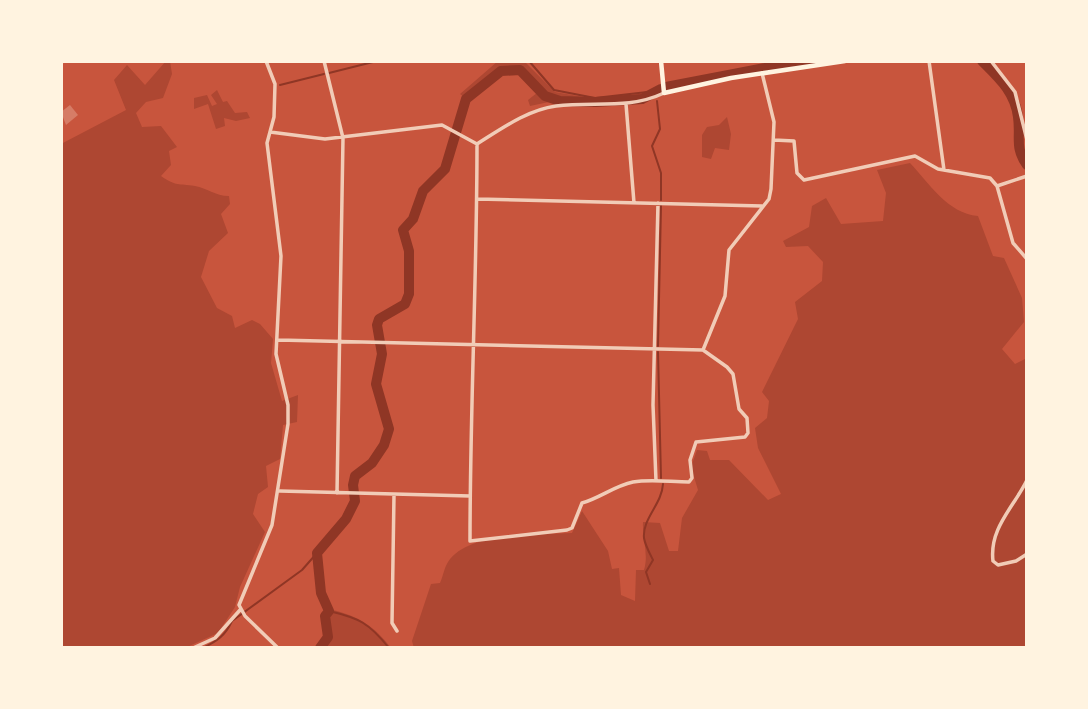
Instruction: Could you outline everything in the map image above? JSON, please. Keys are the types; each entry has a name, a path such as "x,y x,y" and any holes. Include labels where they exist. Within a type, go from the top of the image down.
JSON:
{"main road":[{"path":"661,61 664,93 762,73 845,61"}],"street":[{"path":"193,648 215,638 240,610 243,588 272,525 279,491 288,405 277,365 281,256 267,143 275,85 266,61"},
{"path":"324,61 343,138 337,493"},
{"path":"929,61 944,170"},
{"path":"991,61 1015,92 1027,141"},
{"path":"704,350 725,296 729,250 763,206 771,189 774,122 762,73"},
{"path":"477,144 514,121 556,106 641,103 664,93"},
{"path":"626,104 634,203"},
{"path":"270,132 343,138 422,125 442,125 477,144"},
{"path":"774,140 794,141 797,173 804,180 915,156 944,170 983,175 997,186 1013,243 1027,259"},
{"path":"278,340 386,343 474,344 654,348 704,350 733,374 738,409 747,418 748,433 745,437 696,442 690,460 692,478 689,482 633,482 582,503 572,528 567,530 470,541 470,496 474,344 477,199 477,144"},
{"path":"997,186 1027,176"},
{"path":"477,199 763,206"},
{"path":"656,482 654,348 657,203"},
{"path":"1027,480 1007,509 992,550 993,561 998,565 1027,554"},
{"path":"279,491 470,496"},
{"path":"394,495 391,623 397,631"},
{"path":"240,610 278,648"}],"shaded area":[{"path":"166,61 170,61 172,74 163,98 146,102 136,113 142,127 161,126 177,147 169,151 171,165 161,176 174,183 229,196 230,204 221,214 228,233 209,251 201,277 217,308 232,316 235,328 252,320 260,324 273,339 271,363 282,401 298,395 297,422 283,425 280,459 266,466 268,487 258,494 253,514 265,532 240,587 235,607 218,633 185,648 61,648 61,144 126,110 114,80 127,65 145,85"},
{"path":"498,61 526,63 555,92 595,99 642,94 641,97 596,101 563,99 530,106 528,100 543,88 522,67 509,66 464,97 460,94"},
{"path":"217,90 223,102 227,101 235,113 247,112 250,118 236,121 224,118 225,126 216,129 208,104 194,109 194,98 207,95 212,106 217,104 211,95"},
{"path":"727,117 731,134 729,150 715,148 711,159 702,157 702,135 707,127 719,125"},
{"path":"910,163 948,203 967,214 978,216 993,256 1004,258 1022,298 1024,322 1002,349 1015,364 1027,358 1027,648 414,648 412,641 431,584 440,583 445,567 458,552 471,545 505,537 572,533 582,511 608,551 612,569 619,568 621,595 635,601 636,570 644,570 645,564 643,522 660,523 669,551 678,551 682,518 698,490 691,467 697,450 707,451 710,460 729,460 768,500 781,494 758,448 755,428 767,418 769,401 762,392 798,319 795,302 822,281 823,262 808,246 786,247 783,241 809,227 812,206 826,198 841,224 883,221 886,193 877,170"},
{"path":"333,610 366,623 391,648 324,648 331,639 327,616"}],"building":[{"path":"70,105 78,115 66,125 61,112"}],"waterway":[{"path":"329,73 377,61"},
{"path":"529,61 554,90 595,98 656,91"},
{"path":"666,87 775,66 817,61"},
{"path":"982,61 1014,100 1018,117 1019,147 1027,165"},
{"path":"320,648 328,637 325,616 329,611 321,593 317,553 346,519 355,501 355,476 372,463 384,445 389,429 376,384 382,354 377,325 379,319 405,304 409,294 409,251 403,230 413,219 423,191 445,169 466,99 501,71 520,70 545,96 560,101 642,99 661,89"},
{"path":"280,85 324,74"},
{"path":"657,101 660,129 652,146 661,173 661,200"},
{"path":"658,346 661,206"},
{"path":"658,352 661,478"},
{"path":"650,584 646,572 653,560 645,544 644,531 663,484"},
{"path":"203,648 220,638 232,621 302,570 317,553"},
{"path":"329,611 363,623 389,648"}]}
